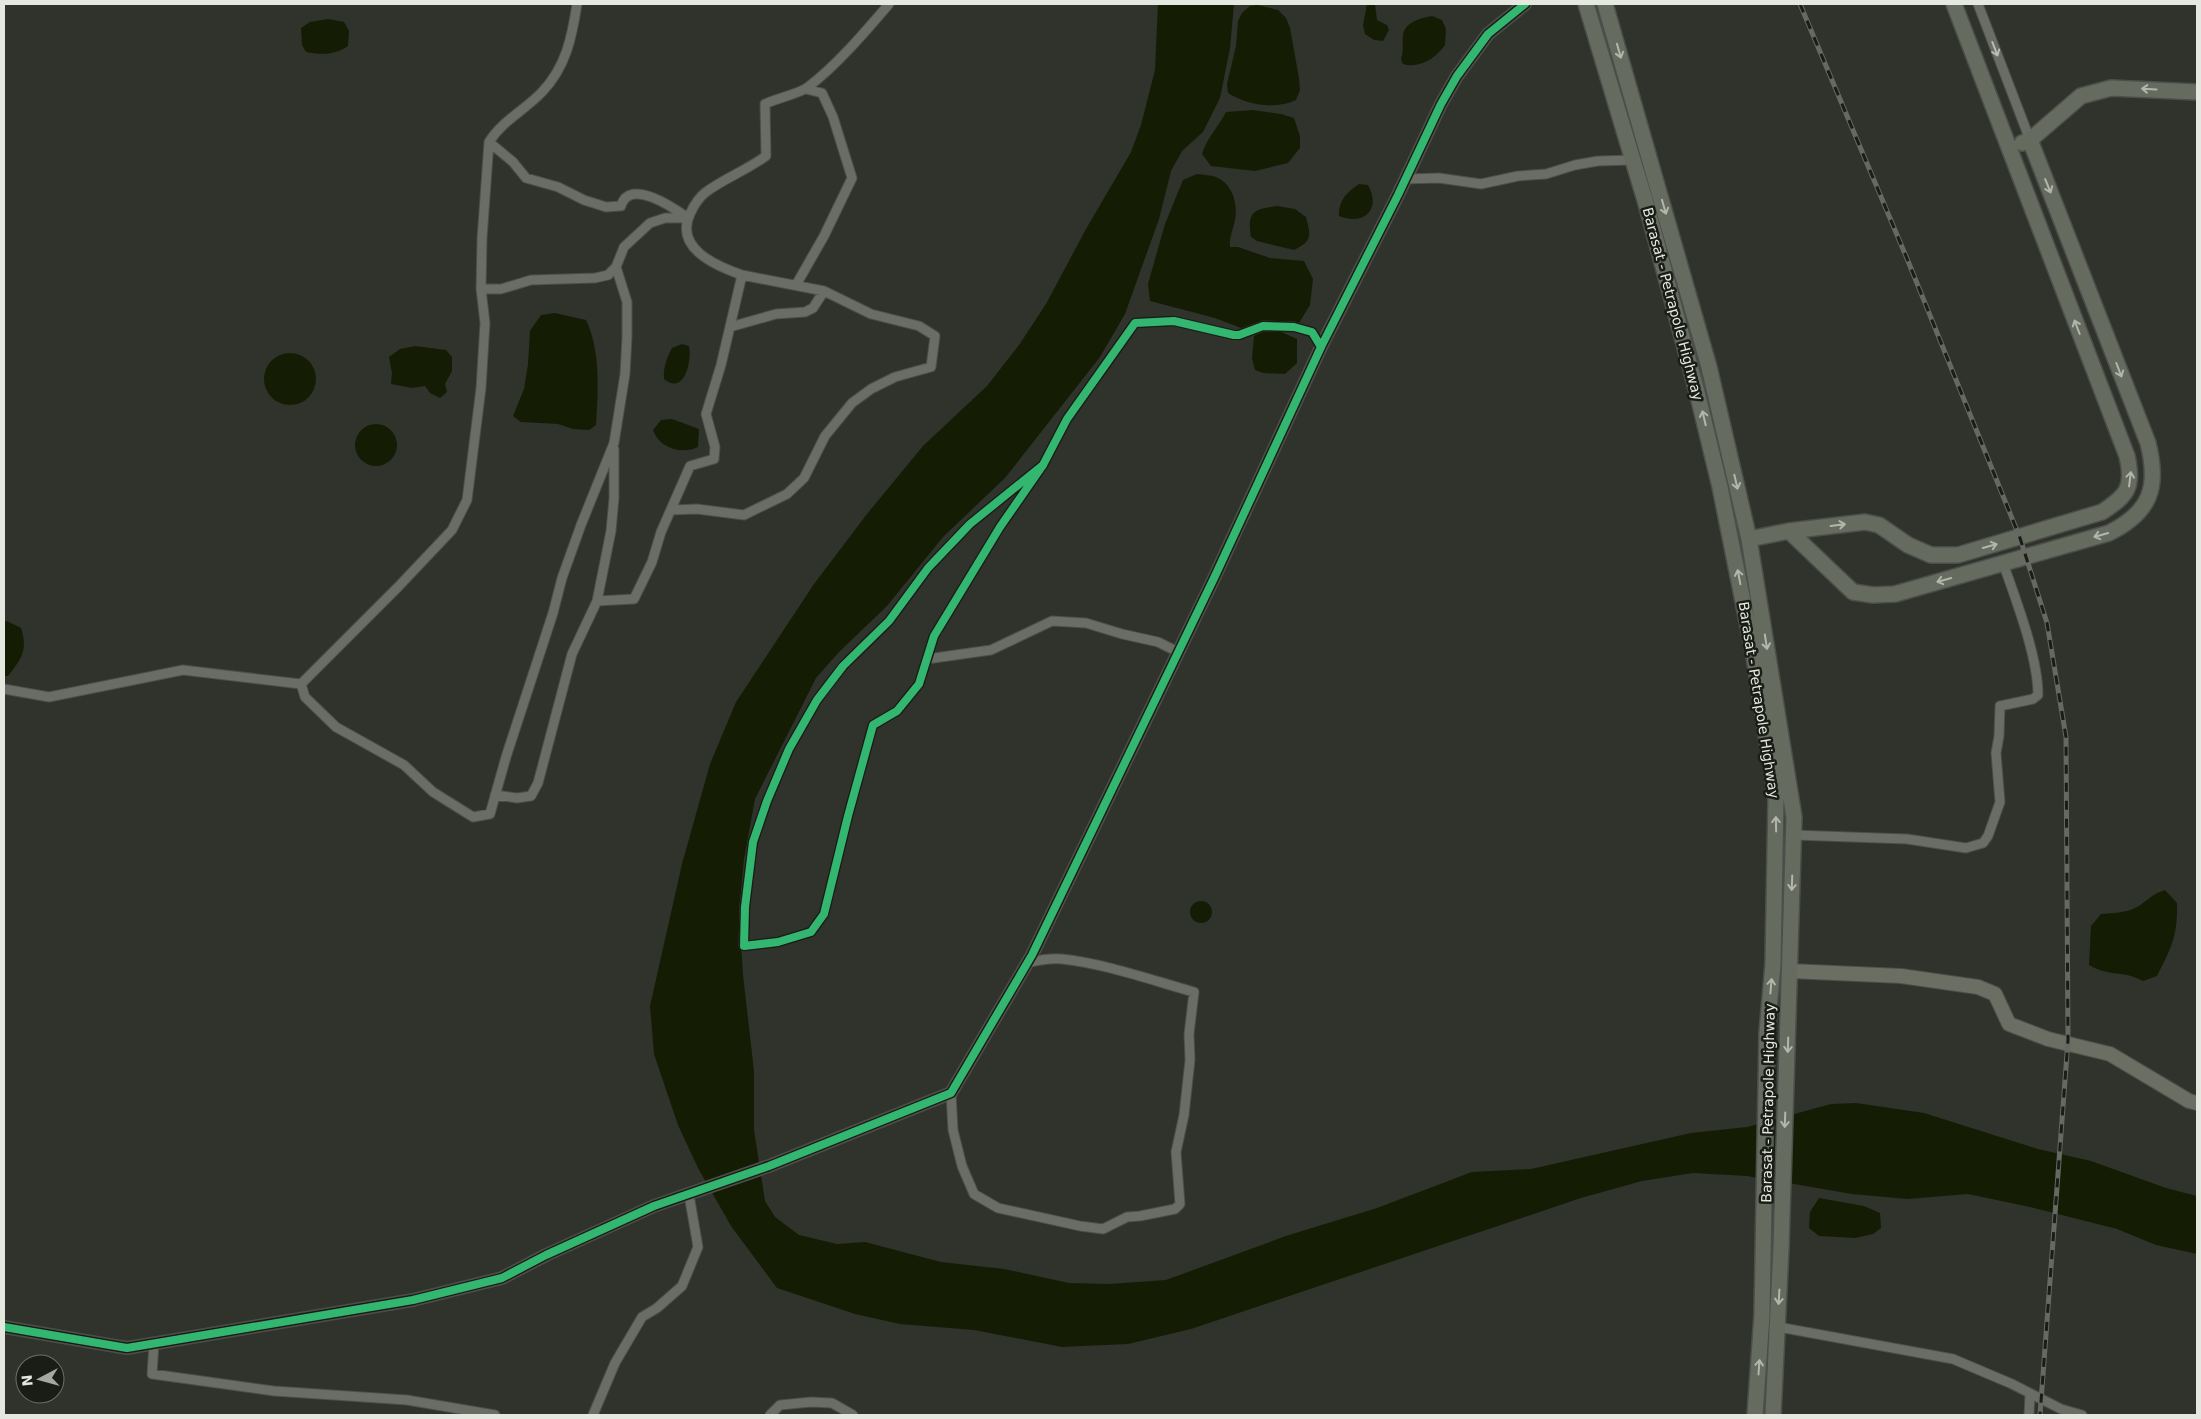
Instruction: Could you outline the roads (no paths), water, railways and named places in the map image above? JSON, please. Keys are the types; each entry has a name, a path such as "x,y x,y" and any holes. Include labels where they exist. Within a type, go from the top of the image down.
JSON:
{"highway":[{"name":"Barasat - Petrapole Highway","path":"1586,4 1649,216 1698,392 1720,486 1754,656 1775,789 1777,843 1773,964 1767,1032 1762,1315 1755,1415"},
{"name":"Barasat - Petrapole Highway","path":"1605,4 1709,367 1749,539 1794,817 1781,1248 1773,1415"},
{"path":"1749,539 1789,530 1865,522 1879,525 1908,545 1931,555 1958,555 2102,512 2120,500 2130,487 2131,471 2127,456 1954,4"},
{"path":"2009,149 2030,140 2081,96 2111,88 2197,92"},
{"path":"1789,530 1853,592 1873,595 1895,594 2109,533 2127,524 2139,514 2147,500 2152,483 2153,463 2148,443 2030,140"}],"main road":[{"path":"1790,971 1901,976 1978,987 1995,994 2009,1024 2048,1039 2110,1054 2189,1101 2197,1103"}],"street":[{"path":"301,684 380,606 452,530 467,500 481,388 485,323 481,289 482,239 489,142 496,131 543,92 564,62 572,36 577,4"},
{"path":"671,510 697,509 744,515 787,494 804,478 825,436 852,403 895,377 930,367 935,336 919,326 871,314 824,291 742,275 708,260 692,247 686,231 688,218 696,202 706,192 766,156 765,104 778,97 806,89 868,30 889,4"},
{"path":"1027,963 1042,959 1061,959 1129,973 1194,992 1189,1034 1190,1060 1184,1114 1176,1152 1180,1204 1175,1209 1127,1217 1103,1229 1080,1226 998,1208 974,1194 962,1166 953,1130 951,1093 1027,963 1178,652 1321,347 1405,179 1440,104 1457,76 1488,34 1525,4"},
{"path":"1978,4 2030,140"},
{"path":"796,285 824,236 852,178 834,117 822,93 806,89"},
{"path":"489,142 513,162 526,178 558,187 584,200 606,206 621,206 623,199 628,196 641,194 663,201 688,218"},
{"path":"1405,179 1439,178 1481,184 1518,176 1546,174 1575,165 1598,161 1632,160"},
{"path":"481,289 501,289 531,280 595,278 608,275 616,267 624,247 650,224 665,218 688,218"},
{"path":"495,795 517,798 531,796 538,783 572,654 597,601 611,531 614,498 614,444 625,374 627,302 616,267"},
{"path":"597,601 634,599 652,562 661,532 690,466 714,459 715,447 706,414 721,366 742,275"},
{"path":"730,327 776,314 805,312 813,308 824,291"},
{"path":"1043,466 970,524 928,568 889,621 843,666 817,700 789,749 767,801 753,842 745,907 744,946 778,942 811,932 824,914 874,725 897,711 919,684 934,636 1000,527 1043,466 1067,419 1135,323 1174,322 1239,335 1263,326 1294,327 1312,332 1321,347"},
{"path":"301,684 305,697 336,727 404,765 433,792 473,817 490,814 506,757 553,613 562,578 614,444"},
{"path":"1794,835 1907,839 1966,848 1983,843 1988,836 2000,802 1996,753 1999,736 2000,706 2038,695 2038,682 2020,610 2004,563"},
{"path":"926,659 990,650 1052,621 1086,623 1158,642 1178,652"},
{"path":"4,689 49,697 183,670 301,684"},
{"path":"4,1327 127,1348 413,1300 502,1278 546,1255 654,1206 769,1166 951,1093"},
{"path":"593,1415 615,1363 642,1317 657,1308 682,1286 698,1247 691,1194"},
{"path":"1778,1327 1953,1359 2061,1409 2082,1415"},
{"path":"154,1344 152,1374 274,1391 407,1400 495,1415"},
{"path":"2029,1415 2030,1393"},
{"path":"770,1415 780,1405 811,1402 832,1403 853,1415"}],"railway":[{"path":"1800,4 1908,261 2020,538 2047,623 2066,737 2068,1040 2040,1415"}]}
